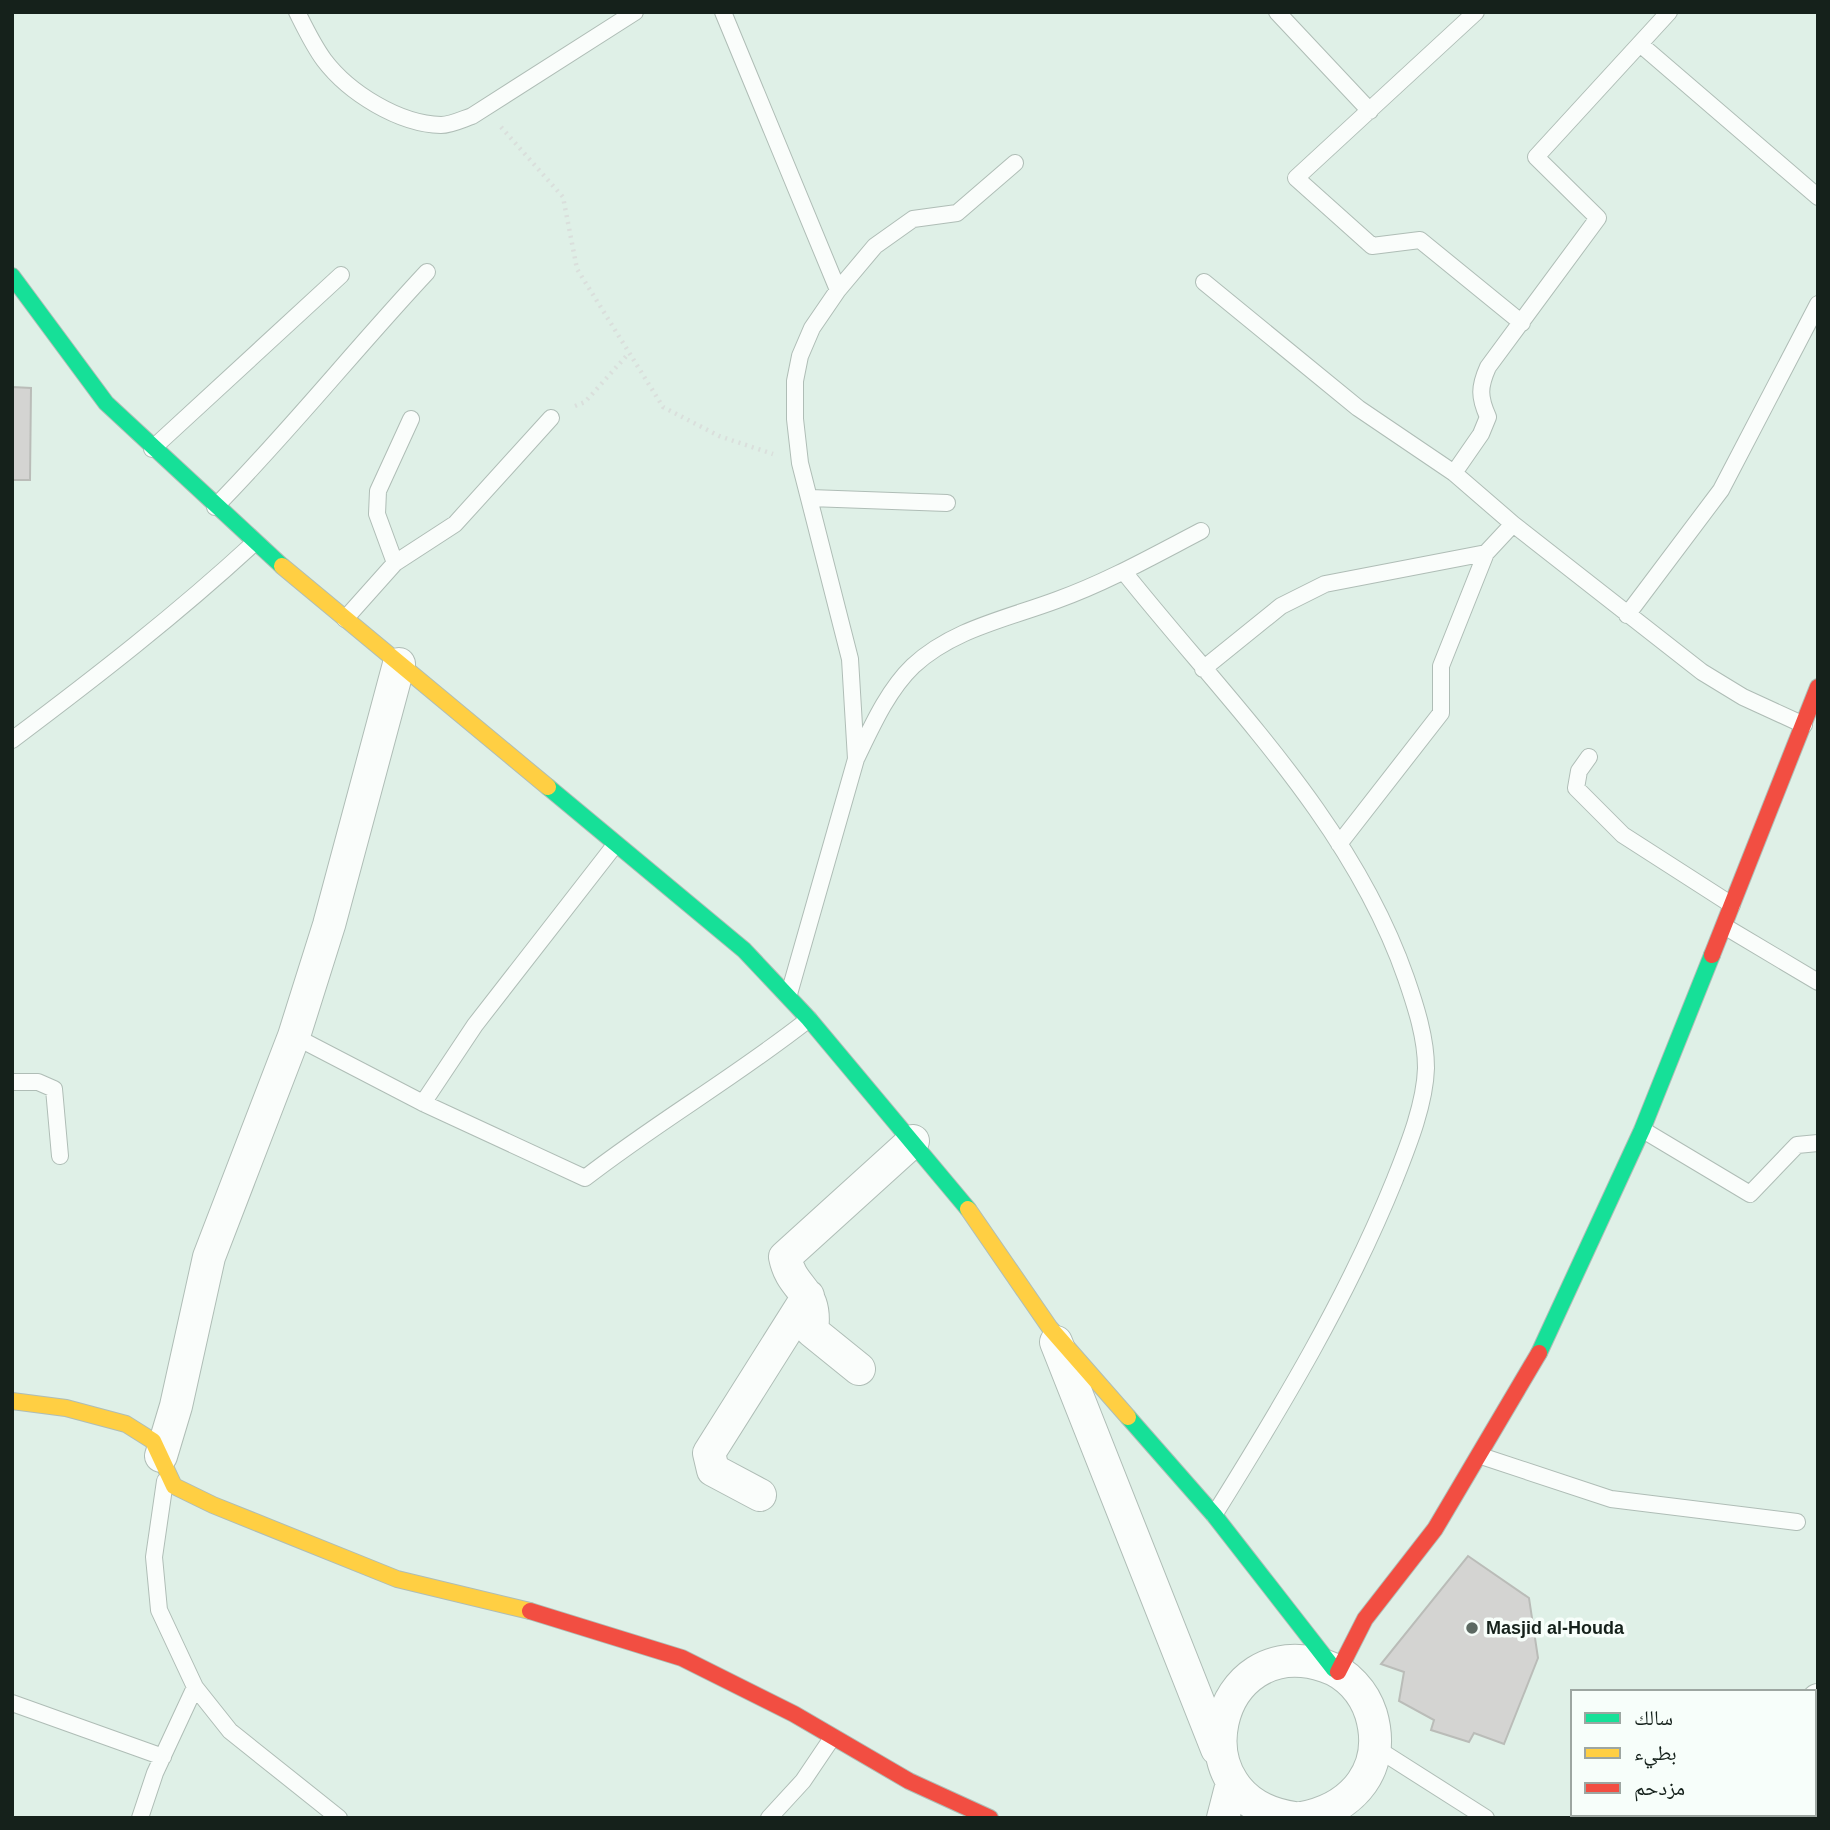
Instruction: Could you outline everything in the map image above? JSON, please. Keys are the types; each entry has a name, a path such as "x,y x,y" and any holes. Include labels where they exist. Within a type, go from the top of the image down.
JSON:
{"street":[{"path":"12,276 106,403 152,449 344,621 744,950 809,1019 913,1140 980,1224 1050,1328 1214,1515 1336,1670 1356,1686 1368,1704 1376,1748 1370,1770 1358,1789 1341,1805 1321,1814 1287,1817 1251,1803 1226,1770 1050,1328"},
{"path":"163,1465 209,1257 294,1036 332,912 399,664"},
{"path":"1336,1670 1365,1619 1435,1529 1481,1456 1549,1336 1642,1130 1818,687"},
{"path":"859,1369 812,1331 814,1311 808,1296 787,1269 785,1257 913,1140"},
{"path":"760,1495 713,1470 709,1453 808,1296"},
{"path":"12,1401 83,1411 142,1433 153,1441 174,1486 188,1495 397,1579 535,1612 682,1658 771,1702 909,1781 990,1818"},
{"path":"1223,1818 1226,1770 1219,1732 1225,1707 1239,1686 1259,1670 1284,1661 1310,1661 1336,1670"}],"lane":[{"path":"297,12 324,61 346,83 377,105 410,119 442,125 472,116 635,12"},
{"path":"723,12 838,290"},
{"path":"1278,12 1370,111"},
{"path":"1476,12 1296,178 1372,246 1420,240 1522,323"},
{"path":"1454,473 1481,434 1488,417 1481,401 1479,386 1488,367 1598,218 1536,157 1669,12"},
{"path":"1640,44 1718,113 1800,178 1818,197"},
{"path":"856,759 850,659 800,463 795,419 795,381 800,356 812,328 838,290 884,239 913,219 957,213 1015,163"},
{"path":"215,507 271,450 363,341 428,272"},
{"path":"152,449 341,275"},
{"path":"1204,282 1358,408 1454,473 1513,524 1702,672 1742,697 1804,724"},
{"path":"1627,615 1721,490 1818,304"},
{"path":"344,621 395,563 455,524 551,418"},
{"path":"395,563 377,514 378,491 411,419"},
{"path":"810,498 947,503"},
{"path":"1339,844 1441,713 1441,666 1486,553 1513,524"},
{"path":"789,996 856,759 882,708 911,668 939,646 972,629 1058,600 1124,572 1200,531"},
{"path":"12,740 192,601 254,543"},
{"path":"1203,669 1281,606 1325,584 1486,553"},
{"path":"1124,572 1314,804 1366,886 1398,956 1422,1031 1426,1070 1403,1158 1363,1256 1298,1378 1214,1515"},
{"path":"1588,757 1579,771 1576,788 1623,835 1732,905"},
{"path":"423,1103 475,1025 615,845"},
{"path":"1723,926 1818,982"},
{"path":"294,1036 423,1103 585,1178 630,1143 757,1060 809,1019"},
{"path":"12,1082 38,1082 54,1089 60,1156"},
{"path":"1642,1130 1750,1195 1797,1145 1818,1143"},
{"path":"1481,1456 1611,1499 1797,1522"},
{"path":"163,1465 155,1557 159,1610 195,1688 230,1731 339,1818"},
{"path":"140,1818 163,1757 195,1688"},
{"path":"12,1703 163,1757"},
{"path":"769,1818 803,1781 832,1738"},
{"path":"1376,1748 1486,1818"}],"path":[{"path":"485,108 563,197 577,269 663,407 719,436 800,463"},
{"path":"551,418 585,402 629,353"}],"building":[{"path":"12,387 31,388 30,480 12,480"},
{"name":"Masjid al-Houda","path":"1468,1556 1529,1598 1538,1658 1504,1744 1474,1733 1469,1742 1431,1730 1434,1720 1399,1701 1404,1672 1381,1664"}],"traffic: fast":[{"path":"12,276 106,403 282,566"},
{"path":"548,787 744,950 809,1019 968,1209"},
{"path":"1539,1353 1642,1130 1712,955"},
{"path":"1128,1417 1214,1515 1334,1669"}],"traffic: slow":[{"path":"282,566 548,787"},
{"path":"968,1209 1050,1328 1128,1417"},
{"path":"12,1401 66,1408 126,1424 153,1441 174,1486 213,1505 397,1579 530,1611"}],"traffic: jam":[{"path":"1712,955 1818,687"},
{"path":"1338,1672 1365,1619 1435,1529 1539,1353"},
{"path":"530,1611 682,1658 794,1714 909,1781 990,1818"}],"place":[{"name":"Masjid al-Houda","path":"1472,1628"}]}
